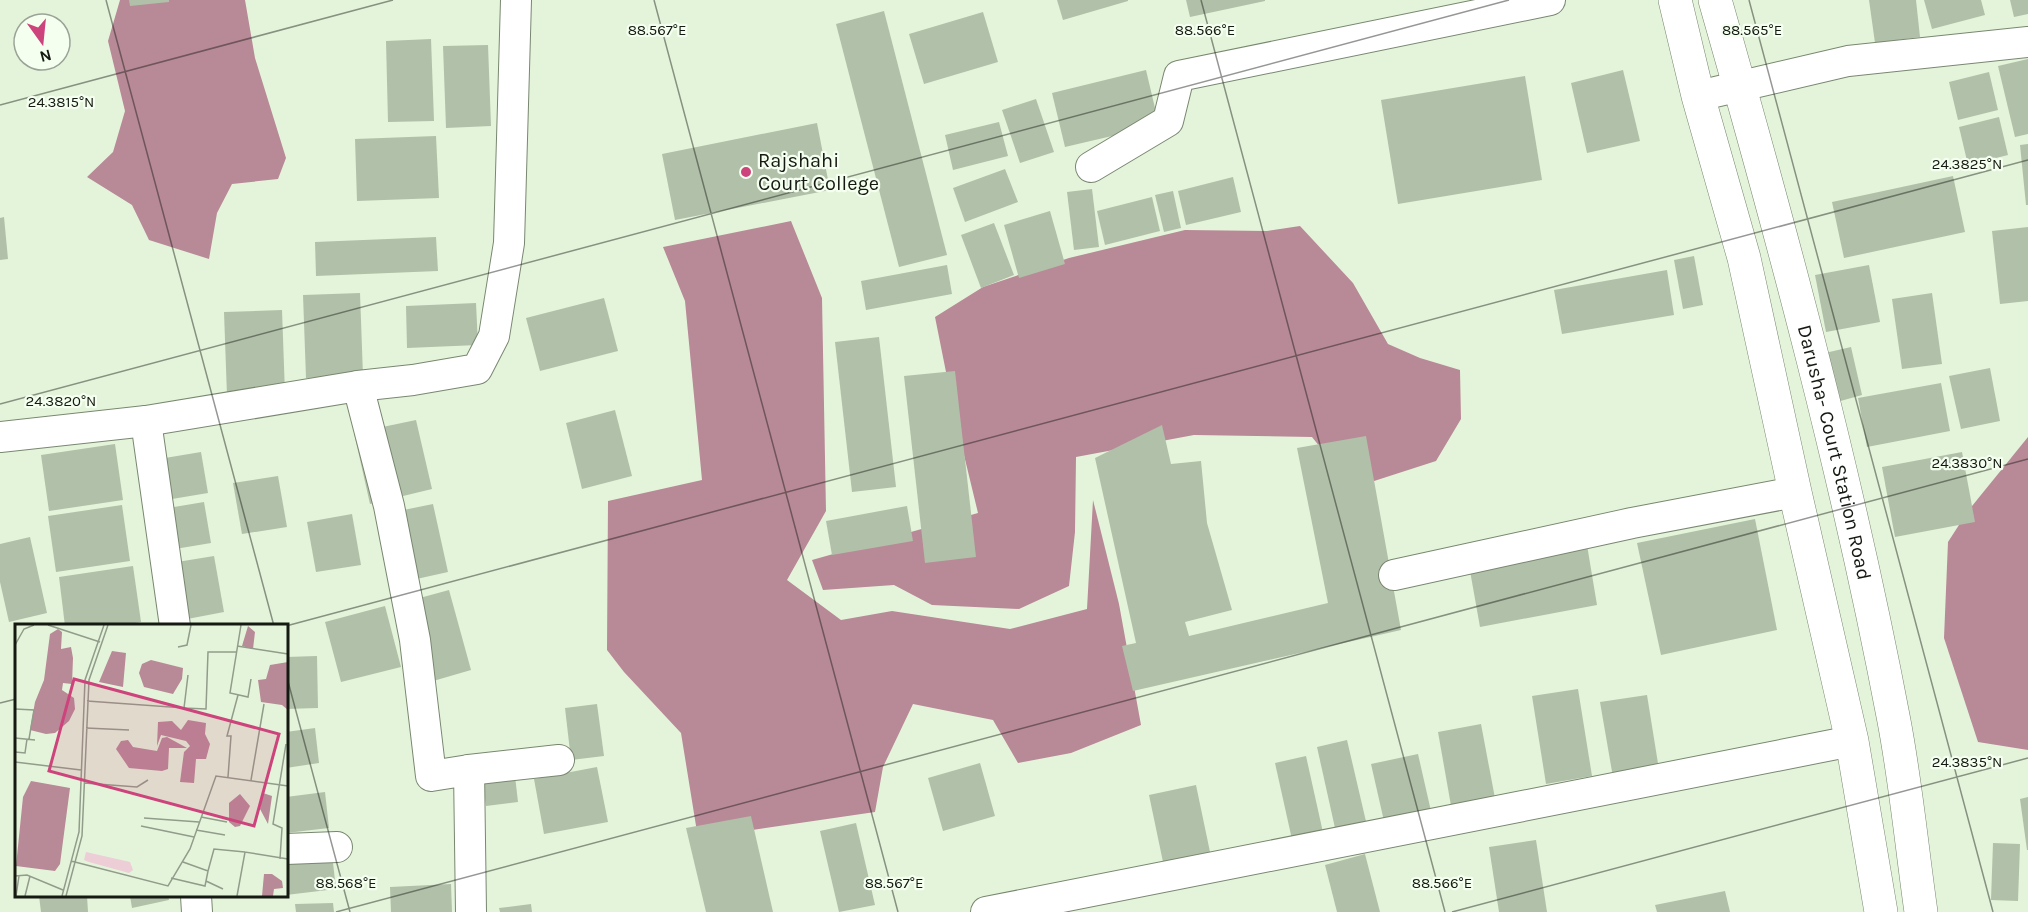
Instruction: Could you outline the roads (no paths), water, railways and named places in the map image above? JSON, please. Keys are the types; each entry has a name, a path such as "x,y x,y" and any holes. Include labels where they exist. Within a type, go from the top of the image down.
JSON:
{"street":[{"path":"0,437 146,422 358,386 413,380 477,369 494,336 509,243 516,0"},
{"path":"1091,167 1168,121 1179,76 1550,0"},
{"path":"1675,0 1698,96 1744,258 1852,741 1881,912"},
{"name":"Darusha- Court Station Road","path":"1715,0 1846,492 1895,723 1921,912"},
{"path":"1698,96 1848,62 2028,42"},
{"path":"358,386 389,506 415,640 431,777 469,770 559,760"},
{"path":"146,422 175,624"},
{"path":"1394,575 1795,492"},
{"path":"986,912 1852,741"},
{"path":"469,770 471,912"},
{"path":"288,849 337,847"},
{"path":"196,897 197,912"}],"place":[{"name":"Rajshahi Court College","path":"746,172"}]}
